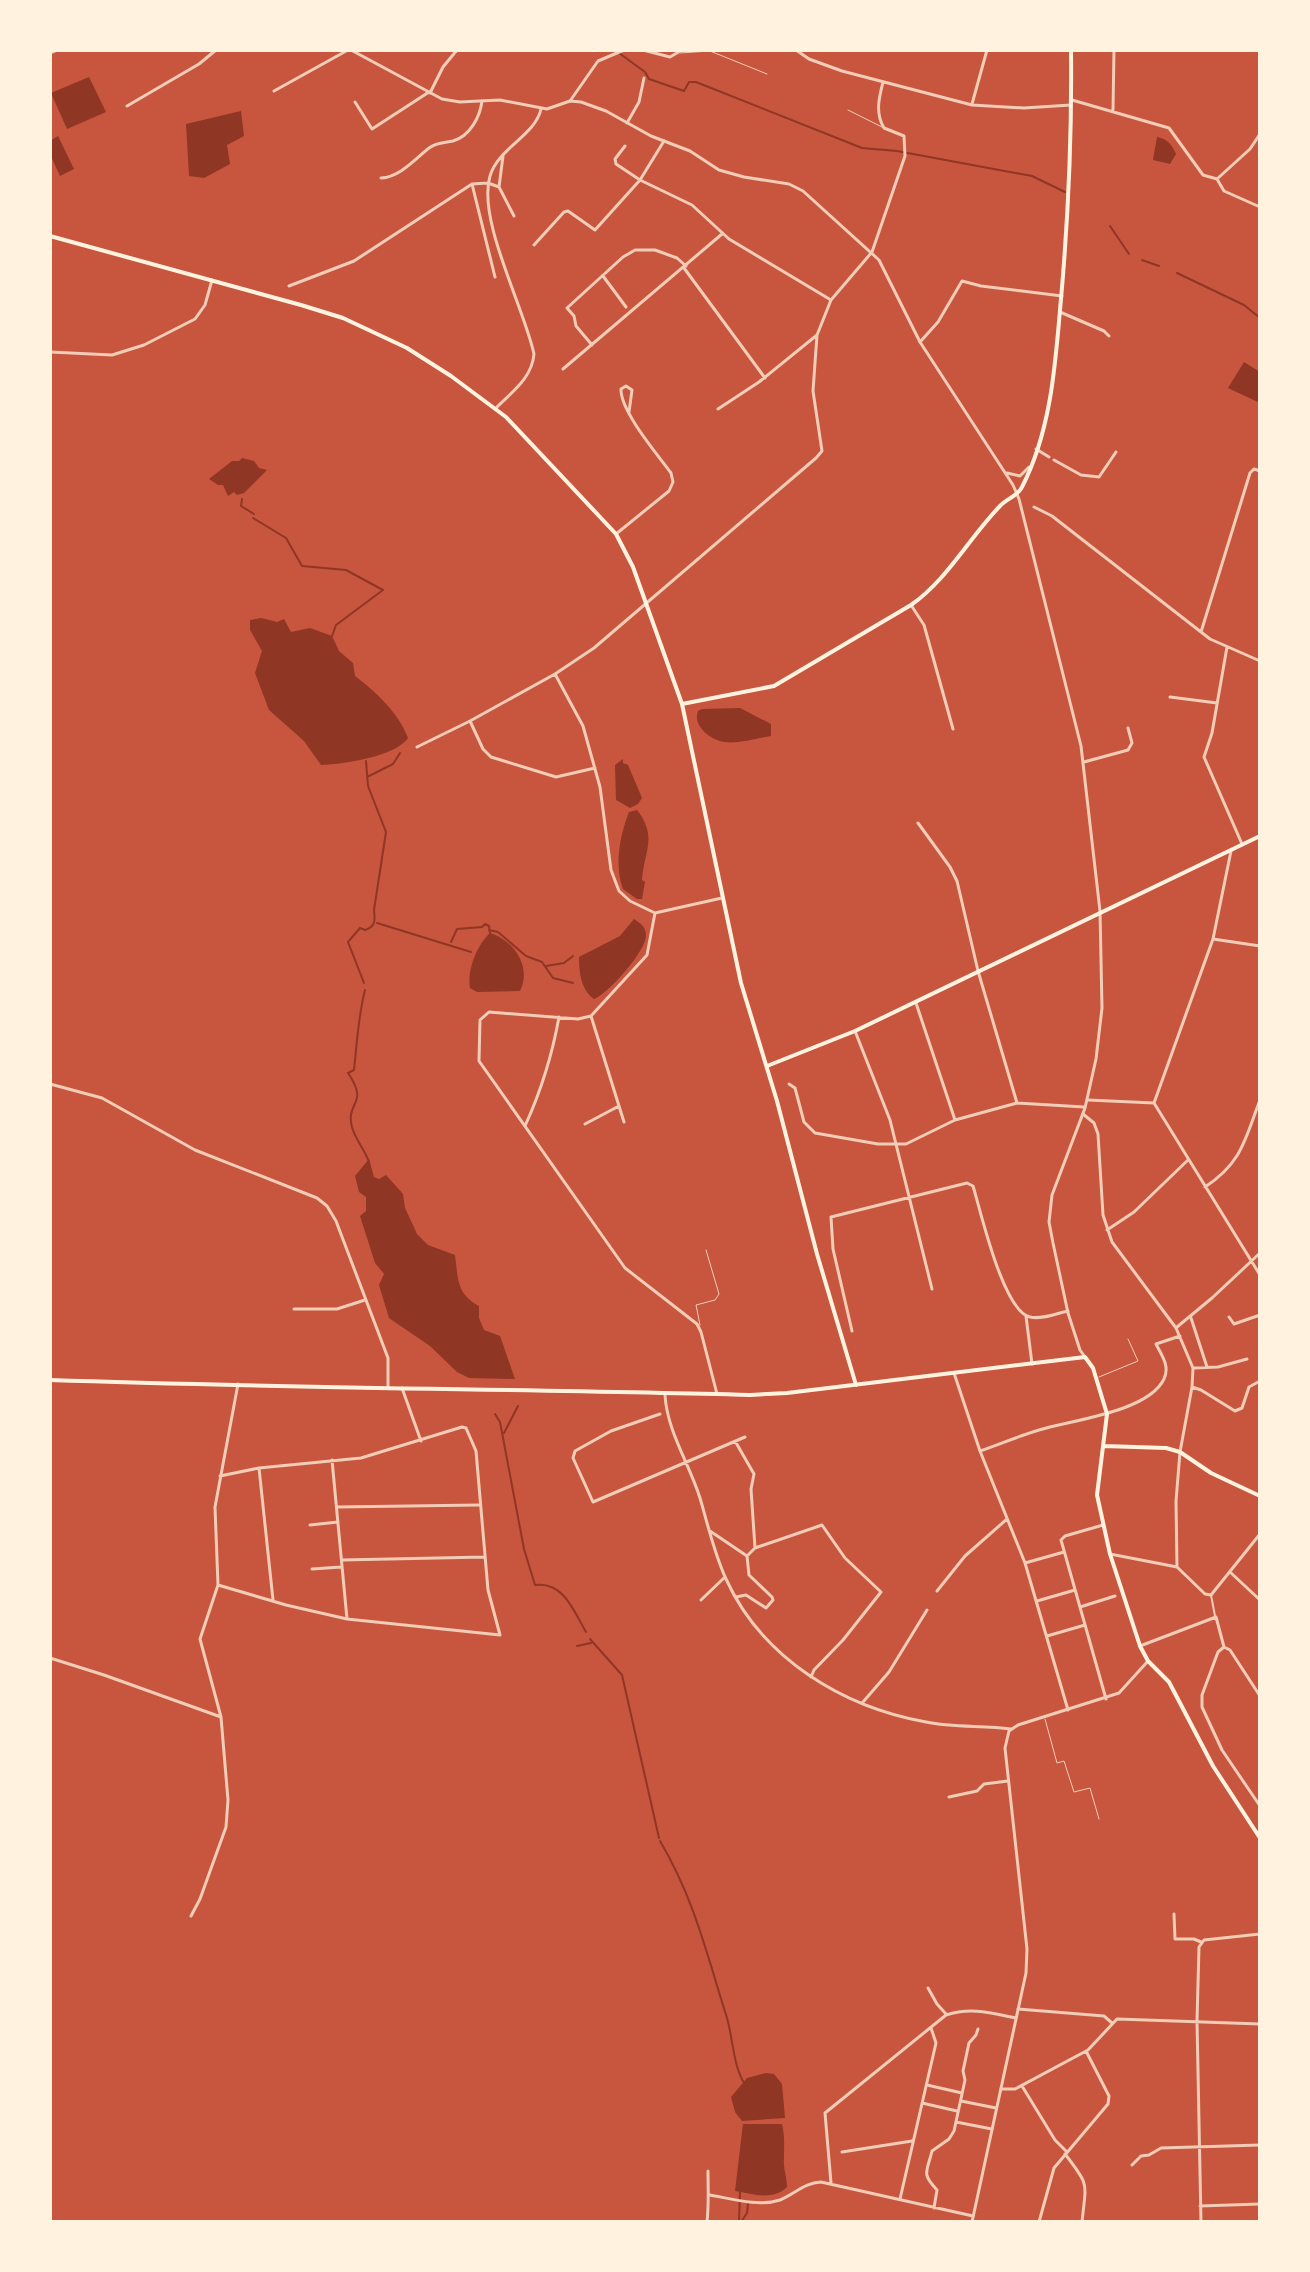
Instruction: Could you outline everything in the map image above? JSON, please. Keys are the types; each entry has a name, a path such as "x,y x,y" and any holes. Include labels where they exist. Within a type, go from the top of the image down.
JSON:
{"main road":[{"path":"682,704 774,686 911,605 931,589 1003,502 1017,494 1036,449 1052,388 1069,205 1071,50"},
{"path":"50,236 315,309 377,333 420,355 496,408 616,534 633,567 682,704 741,983 856,1385"},
{"path":"767,1066 855,1031 1260,836"},
{"path":"50,1380 477,1392 787,1393 1085,1357 1097,1377 1107,1414 1097,1495 1110,1554 1140,1646 1148,1661 1169,1682 1213,1766 1260,1838"},
{"path":"1104,1446 1166,1448 1180,1452 1211,1473 1260,1496"}],"street":[{"path":"50,53 57,50"},
{"path":"127,106 199,64 216,50"},
{"path":"274,91 350,50 442,99 513,102 541,109 570,101 594,106 694,153 719,170 796,186 872,252 885,271 920,342 1017,494 1084,762 1100,911 1102,1008 1088,1100 1052,1195 1049,1211 1068,1311 1085,1357"},
{"path":"355,102 372,129 430,92 440,72 457,50"},
{"path":"570,101 593,66 604,57 624,50"},
{"path":"643,50 663,57 681,52"},
{"path":"796,50 809,59 972,105 1024,108 1072,102 1113,110 1169,128 1203,175 1217,179 1224,191 1260,207"},
{"path":"972,105 987,50"},
{"path":"1113,110 1114,50"},
{"path":"627,123 639,102 644,78"},
{"path":"417,747 576,662 822,451 813,391 817,335 831,300 872,252 885,222 906,150 904,136 884,128 877,107 883,82"},
{"path":"381,178 401,170 437,143 459,139 477,120 482,101"},
{"path":"496,408 525,379 533,365 534,354 493,224 488,183 493,167 538,119 541,109"},
{"path":"1217,179 1244,155 1260,134"},
{"path":"534,245 568,211 595,230 640,180 664,141"},
{"path":"625,146 614,161 640,180 692,205 707,216 722,234 831,300"},
{"path":"504,152 499,187 514,216"},
{"path":"289,286 354,261 472,184 488,183 499,187"},
{"path":"472,184 495,277"},
{"path":"485,228 493,224"},
{"path":"563,369 722,234"},
{"path":"592,345 576,326 574,316 567,308 626,255 635,250 649,249 677,258 765,378"},
{"path":"603,276 626,307"},
{"path":"50,352 112,355 144,345 195,319 203,309 212,279"},
{"path":"920,342 938,322 962,281 1062,296"},
{"path":"1060,312 1109,336"},
{"path":"718,409 765,378 817,335"},
{"path":"616,534 669,491 673,482 671,473 629,412 620,392 626,386 632,392 629,412"},
{"path":"1036,449 1049,457"},
{"path":"1054,460 1081,475 1095,477 1102,475 1116,452"},
{"path":"1004,471 1020,476 1029,467"},
{"path":"1201,632 1250,473 1254,469 1260,471"},
{"path":"1034,507 1052,516 1201,632 1260,661"},
{"path":"911,605 924,625 953,729"},
{"path":"1227,647 1204,760 1243,845"},
{"path":"555,674 583,726 595,768 616,885 624,896 655,913 723,898"},
{"path":"1170,697 1217,703"},
{"path":"470,721 483,749 491,757 556,777 595,768"},
{"path":"1084,762 1132,747 1128,728"},
{"path":"918,823 957,881 978,971 1017,1103"},
{"path":"1154,1103 1213,939 1231,850"},
{"path":"655,913 647,955 591,1016 578,1019 489,1012 480,1020 480,1065 625,1268 692,1320 701,1332 717,1394"},
{"path":"1213,939 1260,946"},
{"path":"915,1002 955,1120"},
{"path":"591,1016 624,1122"},
{"path":"525,1126 544,1080 559,1017"},
{"path":"855,1031 897,1144 932,1289"},
{"path":"50,1084 102,1098 204,1154 324,1201 388,1358 388,1388"},
{"path":"789,1084 795,1088 804,1122 815,1133 878,1144 906,1144 955,1120 1017,1103 1085,1108"},
{"path":"1088,1100 1154,1103"},
{"path":"1205,1187 1230,1168 1260,1100"},
{"path":"1154,1103 1260,1275"},
{"path":"585,1124 619,1106"},
{"path":"1083,1114 1094,1123 1098,1134 1103,1215 1107,1230 1119,1253 1176,1328 1193,1368 1176,1501 1177,1567"},
{"path":"1107,1230 1134,1212 1188,1160"},
{"path":"852,1331 833,1249 831,1217 967,1183 973,1186 1002,1279 1017,1307 1026,1316 1038,1318 1068,1311"},
{"path":"1176,1328 1260,1253"},
{"path":"294,1309 337,1309 366,1300"},
{"path":"1229,1317 1234,1324 1260,1315"},
{"path":"1026,1316 1032,1365"},
{"path":"1191,1316 1207,1367"},
{"path":"980,1451 1034,1431 1107,1414 1148,1396 1159,1386 1167,1366 1156,1344 1180,1336"},
{"path":"1193,1368 1247,1359"},
{"path":"954,1373 980,1451 1025,1563 1068,1710"},
{"path":"1192,1387 1235,1411 1242,1408 1249,1387 1260,1381"},
{"path":"191,1916 226,1827 228,1800 221,1717 200,1639 218,1585 215,1520 220,1476 238,1384"},
{"path":"402,1388 421,1441"},
{"path":"665,1394 668,1419 687,1462 725,1577 768,1642 811,1677 862,1703 924,1722 1011,1729 1106,1699 1129,1684 1148,1661"},
{"path":"660,1414 607,1433 575,1451 573,1458 593,1502 745,1437"},
{"path":"218,1585 347,1619 500,1635 488,1590 476,1451 470,1434 462,1427 361,1458 259,1468 220,1476"},
{"path":"735,1441 754,1474 751,1489 755,1548"},
{"path":"332,1460 347,1619"},
{"path":"259,1468 273,1600"},
{"path":"337,1507 479,1505"},
{"path":"937,1591 965,1556 1007,1519"},
{"path":"310,1525 338,1522"},
{"path":"747,1556 755,1548 822,1525 845,1558 881,1592 811,1677"},
{"path":"1103,1525 1061,1540 1106,1699"},
{"path":"710,1531 747,1556 749,1575 773,1600 763,1608 746,1595 736,1597"},
{"path":"1211,1595 1260,1534"},
{"path":"1025,1563 1064,1552"},
{"path":"1110,1554 1177,1567 1205,1594 1211,1595"},
{"path":"342,1560 485,1557"},
{"path":"312,1569 342,1567"},
{"path":"1230,1572 1260,1600"},
{"path":"701,1600 725,1577"},
{"path":"1037,1601 1075,1590"},
{"path":"1211,1595 1224,1647 1230,1650 1260,1696"},
{"path":"1080,1607 1115,1596"},
{"path":"862,1703 889,1672 927,1610"},
{"path":"1140,1646 1216,1617"},
{"path":"1047,1636 1085,1625"},
{"path":"1224,1647 1218,1652 1201,1704 1222,1750 1260,1806"},
{"path":"50,1658 221,1717"},
{"path":"972,2222 1027,1956 1005,1748 1011,1729"},
{"path":"1217,1754 1222,1750"},
{"path":"949,1797 977,1791 984,1784 1008,1781"},
{"path":"1174,1914 1175,1939 1202,1942 1260,1934"},
{"path":"1201,2222 1197,2021 1202,1942"},
{"path":"928,1988 946,2015"},
{"path":"1018,2009 1104,2016 1112,2023"},
{"path":"831,2183 825,2113 946,2015 975,2010 1016,2018"},
{"path":"1001,2089 1012,2090 1086,2051 1112,2023 1122,2019 1260,2024"},
{"path":"900,2199 936,2043 930,2027"},
{"path":"934,2208 937,2190 927,2181 926,2175 932,2151 952,2136 961,2101 963,2067 969,2043 978,2029"},
{"path":"1039,2222 1052,2172 1109,2102 1086,2051"},
{"path":"927,2085 962,2093"},
{"path":"1021,2085 1084,2179 1082,2222"},
{"path":"961,2101 997,2108"},
{"path":"922,2103 958,2111"},
{"path":"956,2122 992,2130"},
{"path":"842,2152 912,2141"},
{"path":"1132,2165 1141,2156 1161,2148 1260,2145"},
{"path":"829,2154 835,2153"},
{"path":"707,2222 710,2195 708,2171"},
{"path":"710,2195 753,2202 775,2201 812,2183 831,2183 974,2216"},
{"path":"1200,2206 1260,2204"}],"lane":[{"path":"681,52 710,51 767,74"},
{"path":"848,110 884,128"},
{"path":"701,1332 696,1305 715,1300 719,1294 706,1250"},
{"path":"1097,1377 1138,1361 1128,1339"},
{"path":"1044,1717 1057,1763 1064,1761 1074,1792 1090,1788 1099,1819"}],"shaded area":[{"path":"89,77 106,112 67,129 51,93"},
{"path":"241,111 244,136 227,145 230,164 204,178 189,176 186,124"},
{"path":"58,136 74,169 60,176 50,154 50,141"},
{"path":"1157,137 1167,141 1176,154 1170,164 1153,160"},
{"path":"1244,362 1260,372 1260,403 1228,388"},
{"path":"242,458 254,461 259,468 267,470 244,493 237,495 234,492 228,496 223,485 209,479 232,461"},
{"path":"261,618 277,622 284,619 291,632 310,628 332,636 339,651 353,663 355,676 386,704 408,738 381,755 321,765 304,741 269,710 255,673 262,651 250,630 250,620"},
{"path":"740,708 771,724 771,736 724,742 708,735 700,727 697,717 702,709"},
{"path":"623,759 642,798 630,808 616,800 615,765"},
{"path":"637,810 648,836 642,899 623,889 619,870 619,850 626,821 629,812"},
{"path":"634,919 642,925 646,934 641,950 617,980 594,999 580,975 579,957 620,936"},
{"path":"490,933 506,942 518,956 524,973 520,991 477,992 470,988 474,958"},
{"path":"369,1159 374,1177 379,1179 386,1175 403,1194 405,1208 417,1234 428,1245 455,1255 462,1290 479,1306 479,1318 484,1330 500,1336 515,1379 469,1378 389,1318 379,1285 384,1274 375,1263 360,1216 366,1211 366,1197 359,1192 355,1176"},
{"path":"774,2074 782,2084 785,2118 742,2121 735,2112 731,2097 747,2078"},
{"path":"743,2124 782,2124 787,2187 776,2194 735,2191"}],"waterway":[{"path":"615,50 645,72 649,79 684,91 689,82 696,82 862,148 897,151 1032,176 1065,192"},
{"path":"1110,226 1129,254"},
{"path":"1142,260 1159,266"},
{"path":"1177,273 1244,305 1260,318"},
{"path":"242,499 241,506 254,514"},
{"path":"253,518 286,538 302,566 346,570 383,590 336,625 332,636"},
{"path":"367,777 393,764 400,753"},
{"path":"364,983 348,942 360,928 365,930 374,923 386,832 368,786 366,761"},
{"path":"377,923 471,952"},
{"path":"451,942 457,929 482,927 485,924 489,926 490,933"},
{"path":"489,930 498,932 526,956 542,962 553,978 573,983"},
{"path":"546,966 564,963 573,956"},
{"path":"365,990 354,1070 348,1073 357,1091 352,1127 369,1162"},
{"path":"504,1433 518,1406"},
{"path":"495,1414 500,1422 524,1549 535,1585 545,1585 561,1593 586,1632"},
{"path":"590,1639 622,1675 659,1838"},
{"path":"577,1646 591,1643"},
{"path":"660,1841 699,1927 744,2083"},
{"path":"739,2222 740,2192"},
{"path":"741,2222 748,2204"}]}
